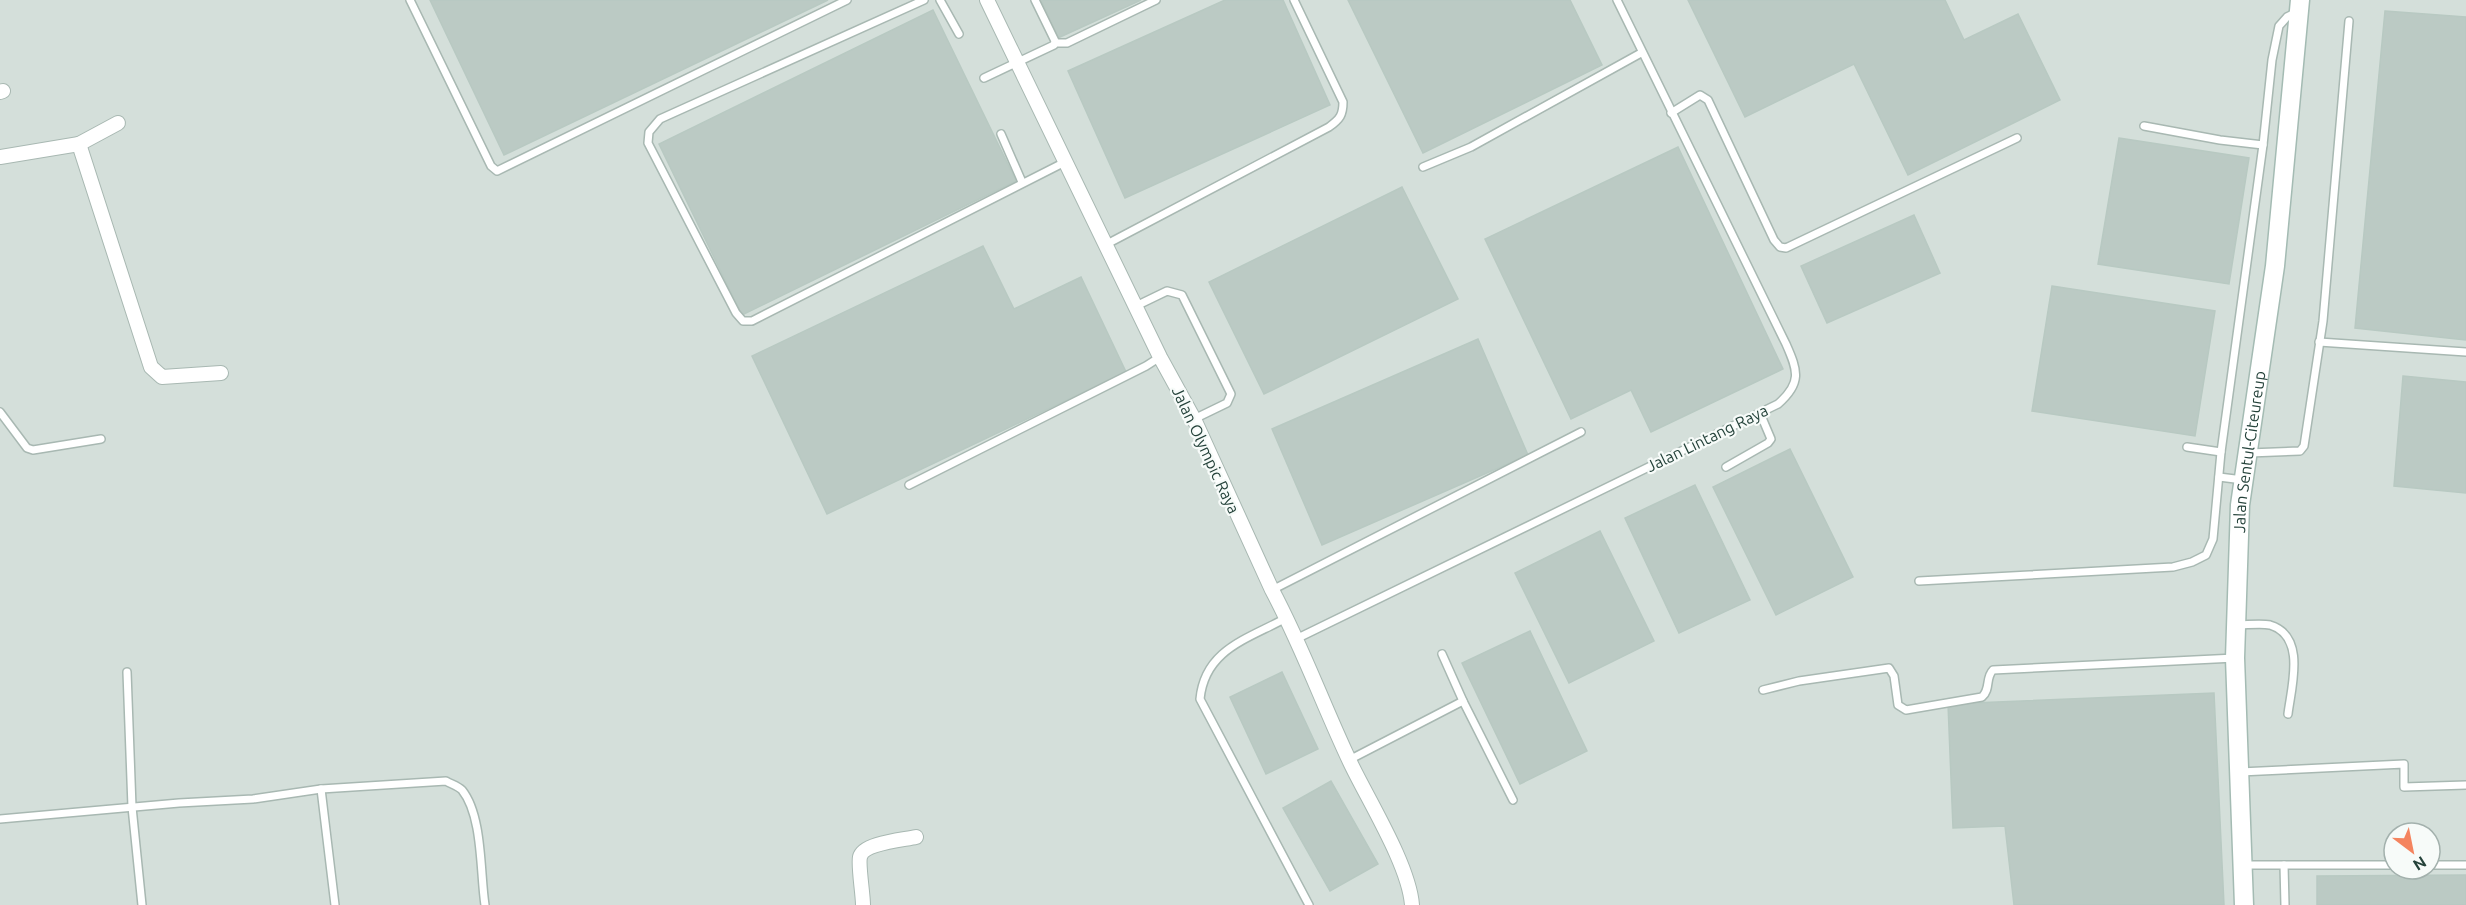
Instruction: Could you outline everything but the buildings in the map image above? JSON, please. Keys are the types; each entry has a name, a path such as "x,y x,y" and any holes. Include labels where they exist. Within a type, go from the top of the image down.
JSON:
{"street":[{"name":"Jalan Olympic Raya","path":"987,0 1160,357 1194,419 1296,639 1349,760 1399,862 1412,905"},
{"name":"Jalan Sentul-Citeureup","path":"2244,905 2235,658 2243,480 2275,266 2300,6"},
{"path":"0,157 80,144 118,123"},
{"path":"80,144 151,367 162,377 221,373"},
{"path":"863,905 860,858 864,850 916,837"}],"lane":[{"path":"410,0 491,166 497,171 847,0"},
{"path":"924,0 660,119 649,132 648,144 736,314 743,321 752,321 1065,162"},
{"path":"940,0 958,34"},
{"path":"1035,0 1055,43"},
{"path":"984,78 1055,43 1067,43 1156,0"},
{"path":"1107,244 1319,133 1340,119 1343,102 1294,0"},
{"name":"Jalan Lintang Raya","path":"1296,639 1778,404 1792,391 1796,378 1793,362 1617,0"},
{"path":"1918,581 2173,567 2206,555 2211,548 2221,452 2263,145 2272,60 2279,26 2300,6"},
{"path":"2247,453 2300,452 2303,448 2319,342 2349,21"},
{"path":"1423,167 1471,147 1641,53"},
{"path":"1671,113 1700,95 1708,100 1774,240 1780,247 1785,248 2016,138"},
{"path":"2144,126 2220,140 2263,145"},
{"path":"1000,134 1022,182"},
{"path":"1136,306 1167,291 1182,295 1231,394 1227,403 1194,419"},
{"path":"2319,342 2466,352"},
{"path":"909,485 1160,357"},
{"path":"0,412 27,448 33,450 101,439"},
{"path":"1726,467 1768,443 1771,438 1770,432 1760,412"},
{"path":"1272,590 1581,432"},
{"path":"2187,447 2221,452"},
{"path":"2219,477 2243,480"},
{"path":"1286,618 1225,651 1212,662 1205,675 1200,699 1309,905"},
{"path":"2236,625 2271,626 2290,642 2295,657 2288,714"},
{"path":"1442,654 1513,800"},
{"path":"1763,690 1799,681 1889,668 1894,676 1898,705 1906,710 1982,697 1988,689 1988,676 1993,670 2235,658"},
{"path":"127,672 132,807 142,905"},
{"path":"1349,760 1463,701"},
{"path":"2240,772 2404,764 2404,787 2466,785"},
{"path":"0,819 253,799 321,789 446,781 461,789 469,804 478,838 486,905"},
{"path":"321,789 335,905"},
{"path":"2243,865 2382,865"},
{"path":"2284,865 2285,905"},
{"path":"2442,865 2466,865"}],"shaded area":[{"path":"0,0 2466,0 2466,905 0,905"}]}
